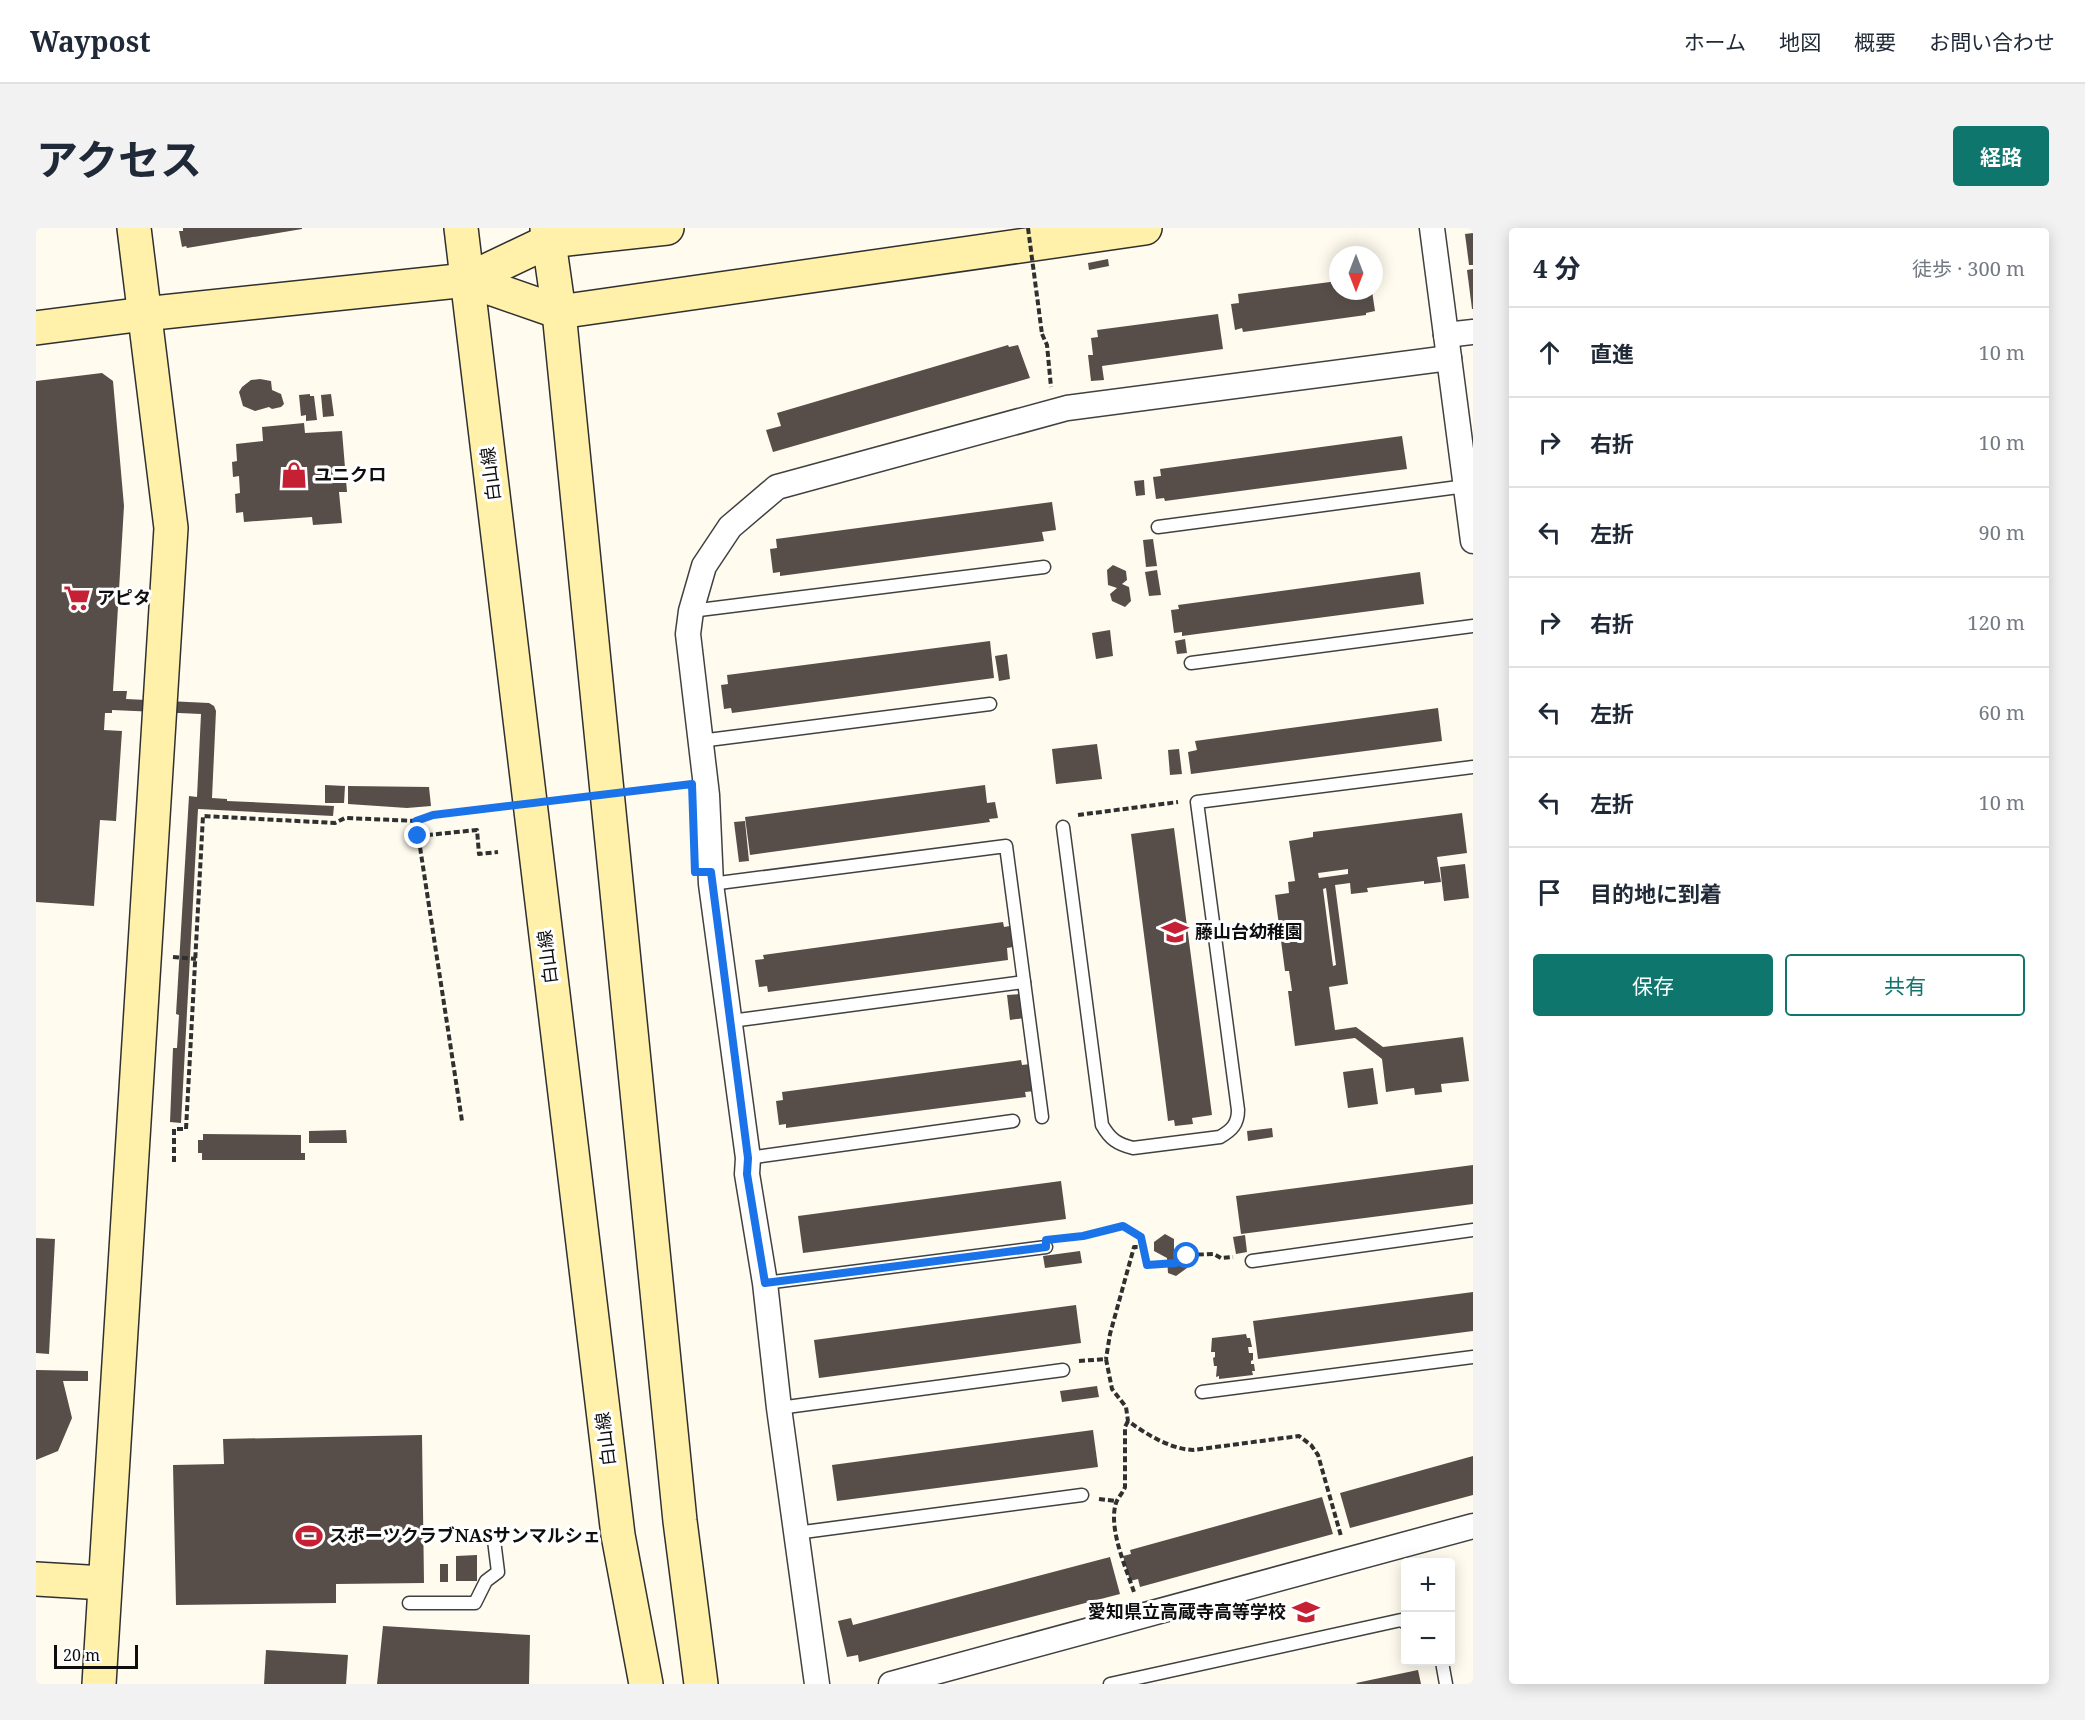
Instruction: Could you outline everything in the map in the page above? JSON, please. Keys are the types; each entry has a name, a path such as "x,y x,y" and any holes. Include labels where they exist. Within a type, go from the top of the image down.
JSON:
{"street":[{"path":"99,1684 171,528 134,228"},
{"name":"白山線","path":"461,228 618,1535 646,1684"},
{"path":"36,328 144,314 467,280 548,235 667,228"},
{"path":"467,280 559,312 1145,228"},
{"path":"1432,228 1468,479 1473,541"},
{"path":"548,235 559,312 680,1521 701,1684"},
{"path":"817,1684 779,1408 765,1283 747,1174 748,1158 711,884 707,795 688,634 691,611 704,566 730,526 777,488 1067,408 1448,347 1473,332"},
{"path":"891,1684 1473,1526"},
{"path":"618,1535 633,1684"},
{"path":"36,1579 104,1583"}],"lane":[{"path":"1158,528 1468,479"},
{"path":"691,611 1044,567"},
{"path":"1191,663 1473,626"},
{"path":"700,741 990,704"},
{"path":"1063,827 1102,1125 1108,1136 1118,1144 1132,1148 1220,1137 1231,1130 1238,1120 1238,1110 1197,802 1473,767"},
{"path":"711,884 1006,846 1042,1117"},
{"path":"730,1021 1024,982"},
{"path":"748,1158 1013,1121"},
{"path":"1252,1261 1473,1230"},
{"path":"765,1283 1046,1247"},
{"path":"1202,1392 1473,1356"},
{"path":"779,1408 1063,1370"},
{"path":"796,1533 1082,1495"},
{"path":"409,1603 475,1603 486,1581 498,1572 494,1540"},
{"path":"1110,1684 1401,1620"},
{"path":"1443,1666 1446,1684"}],"path":[{"path":"1028,228 1042,334 1047,345 1052,396"},
{"path":"692,774 693,795"},
{"path":"167,1129 186,1129 203,816 335,823 345,818 416,821 433,815 692,784"},
{"path":"1063,827 1063,819 1073,816 1187,801 1197,802"},
{"path":"416,821 462,1121"},
{"path":"418,836 477,830 479,854 498,852"},
{"path":"170,957 196,959"},
{"path":"174,1129 174,1162"},
{"path":"1046,1247 1046,1240 1083,1236 1123,1226 1141,1237 1147,1265 1176,1263 1187,1256 1214,1254 1221,1258 1246,1256 1252,1261"},
{"path":"1141,1616 1116,1535 1116,1501 1125,1487 1125,1427 1128,1420 1126,1407 1112,1389 1106,1359 1110,1335 1134,1247 1143,1247"},
{"path":"1063,1370 1069,1362 1106,1359"},
{"path":"1128,1420 1143,1432 1182,1449 1193,1450 1299,1436 1311,1445 1317,1455 1348,1560"}],"building":[{"path":"183,228 302,229 187,248 182,247 179,231 183,231"},
{"path":"1473,233 1473,265 1469,265 1465,234"},
{"path":"1108,259 1109,266 1089,270 1088,263"},
{"path":"1473,269 1473,309 1472,309 1467,270"},
{"path":"1329,282 1329,300 1373,300 1375,311 1366,313 1366,315 1243,332 1242,328 1235,330 1231,304 1239,303 1238,294"},
{"path":"1218,314 1223,349 1102,366 1104,380 1091,381 1088,355 1093,355 1091,338 1098,337 1097,330"},
{"path":"1008,345 1009,347 1018,345 1030,378 773,452 766,430 781,426 777,413"},
{"name":"アピタ","path":"102,373 113,381 124,506 113,691 127,691 126,699 209,703 214,706 216,711 212,798 227,799 227,801 334,806 333,816 198,809 181,1123 170,1122 173,1048 177,1048 179,1015 176,1014 189,796 197,797 201,714 112,710 112,713 105,713 104,730 122,731 116,821 100,820 94,906 36,902 36,381"},
{"path":"251,380 271,381 272,390 281,394 284,404 281,407 272,409 269,407 255,411 243,406 239,392 242,387"},
{"path":"331,394 334,416 323,417 321,395"},
{"path":"299,395 314,396 317,420 306,421 306,415 301,416"},
{"path":"304,423 305,433 342,431 347,492 339,492 342,523 313,525 312,517 244,522 243,512 236,513 235,494 240,493 239,476 233,477 232,462 237,461 236,444 263,441 262,427"},
{"path":"1402,436 1407,469 1165,501 1164,498 1156,499 1153,477 1161,476 1160,469"},
{"path":"1144,480 1145,495 1136,496 1134,481"},
{"path":"1052,502 1056,530 1042,532 1044,541 780,576 780,572 773,573 770,549 777,548 776,539"},
{"path":"1153,539 1157,566 1146,567 1143,540"},
{"path":"1113,565 1126,571 1127,580 1122,584 1129,587 1131,601 1125,607 1112,601 1110,594 1117,588 1108,585 1107,570"},
{"path":"1157,570 1161,595 1149,596 1145,572"},
{"path":"1420,572 1424,604 1182,636 1182,632 1174,633 1171,610 1179,609 1178,605"},
{"path":"1110,630 1113,656 1096,659 1092,633"},
{"path":"1185,639 1187,653 1177,654 1175,641"},
{"path":"990,641 994,678 732,713 731,708 724,709 721,685 728,684 727,675"},
{"path":"1007,654 1010,679 999,681 995,656"},
{"path":"1438,708 1442,741 1191,774 1188,752 1197,750 1195,741"},
{"path":"1097,744 1102,779 1056,784 1052,749"},
{"path":"1179,749 1182,774 1170,775 1168,750"},
{"path":"325,785 345,786 344,803 325,803"},
{"path":"985,785 987,803 995,802 998,818 989,819 990,822 750,855 745,817"},
{"path":"348,786 429,787 431,806 407,808 348,804"},
{"path":"1462,813 1467,853 1437,857 1441,882 1424,884 1424,881 1367,888 1368,892 1351,894 1350,883 1335,885 1348,984 1329,987 1335,1030 1356,1027 1383,1047 1463,1037 1469,1081 1441,1084 1442,1092 1415,1095 1414,1088 1386,1092 1382,1059 1355,1038 1295,1046 1288,991 1292,991 1289,971 1285,971 1275,895 1289,893 1288,882 1295,881 1289,841 1313,837 1313,832","holes":["1348,869 1348,874 1319,878 1318,873","1326,888 1336,965 1333,966 1323,889"]},
{"path":"745,821 749,861 739,862 734,822"},
{"path":"1174,828 1212,1115 1192,1118 1193,1124 1175,1126 1174,1120 1168,1121 1131,834"},
{"path":"1465,864 1469,898 1444,901 1440,867"},
{"path":"1003,922 1004,927 1010,926 1013,947 1007,948 1008,960 768,992 767,986 759,987 755,960 764,959 763,955"},
{"path":"1020,994 1024,1018 1010,1020 1007,995"},
{"path":"1021,1060 1022,1065 1031,1064 1035,1091 1025,1092 1026,1097 786,1128 786,1124 779,1125 776,1101 783,1100 782,1092"},
{"path":"1373,1068 1378,1104 1348,1108 1343,1072"},
{"path":"1272,1128 1273,1137 1248,1141 1247,1131"},
{"path":"346,1130 347,1143 309,1143 309,1131"},
{"path":"203,1134 301,1135 301,1153 305,1153 305,1160 202,1160 202,1153 198,1153 198,1140 203,1140"},
{"path":"1473,1165 1473,1204 1241,1234 1236,1196"},
{"path":"1061,1181 1066,1219 803,1253 798,1216"},
{"path":"1165,1234 1174,1239 1174,1253 1187,1260 1187,1268 1176,1276 1168,1273 1167,1258 1154,1251 1154,1242"},
{"path":"1245,1235 1247,1252 1236,1254 1233,1237"},
{"path":"36,1238 55,1239 49,1354 36,1353"},
{"path":"1080,1251 1082,1263 1045,1268 1043,1256"},
{"path":"1473,1292 1473,1331 1258,1359 1253,1321"},
{"path":"1076,1305 1081,1343 819,1378 814,1340"},
{"path":"1246,1334 1247,1338 1250,1338 1252,1347 1248,1347 1249,1353 1253,1353 1251,1364 1254,1364 1255,1371 1252,1371 1253,1375 1219,1379 1219,1376 1216,1377 1217,1366 1214,1366 1215,1352 1211,1352 1212,1338"},
{"path":"36,1370 88,1371 88,1381 63,1381 72,1418 58,1451 36,1460"},
{"path":"1097,1386 1099,1397 1062,1402 1060,1391"},
{"path":"1093,1430 1098,1467 837,1501 832,1465"},
{"path":"422,1435 424,1583 336,1584 336,1603 176,1605 173,1465 224,1464 223,1439"},
{"path":"1473,1456 1473,1495 1350,1528 1340,1493"},
{"path":"1322,1497 1333,1534 1140,1587 1138,1579 1130,1581 1123,1556 1131,1554 1130,1550"},
{"path":"477,1555 477,1581 456,1581 456,1556"},
{"path":"1110,1557 1120,1594 859,1662 858,1655 847,1657 838,1621 851,1618 853,1625"},
{"path":"440,1564 448,1564 448,1582 440,1582"},
{"path":"383,1626 530,1635 529,1684 377,1684"},
{"path":"266,1650 348,1655 346,1684 264,1684"},
{"path":"1418,1670 1421,1684 1356,1683"}],"place":[{"name":"ユニクロ","path":"294,475"},
{"name":"アピタ","path":"77,598"},
{"name":"藤山台幼稚園","path":"1175,932"},
{"name":"スポーツクラブNASサンマルシェ","path":"309,1536"},
{"name":"愛知県立高蔵寺高等学校","path":"1306,1612"}],"route":[{"path":"418,836 416,821 433,815 692,784 695,872 711,872 748,1158 747,1174 765,1283 1046,1247 1046,1240 1083,1236 1123,1226 1141,1237 1147,1265 1176,1263 1187,1256"}]}
